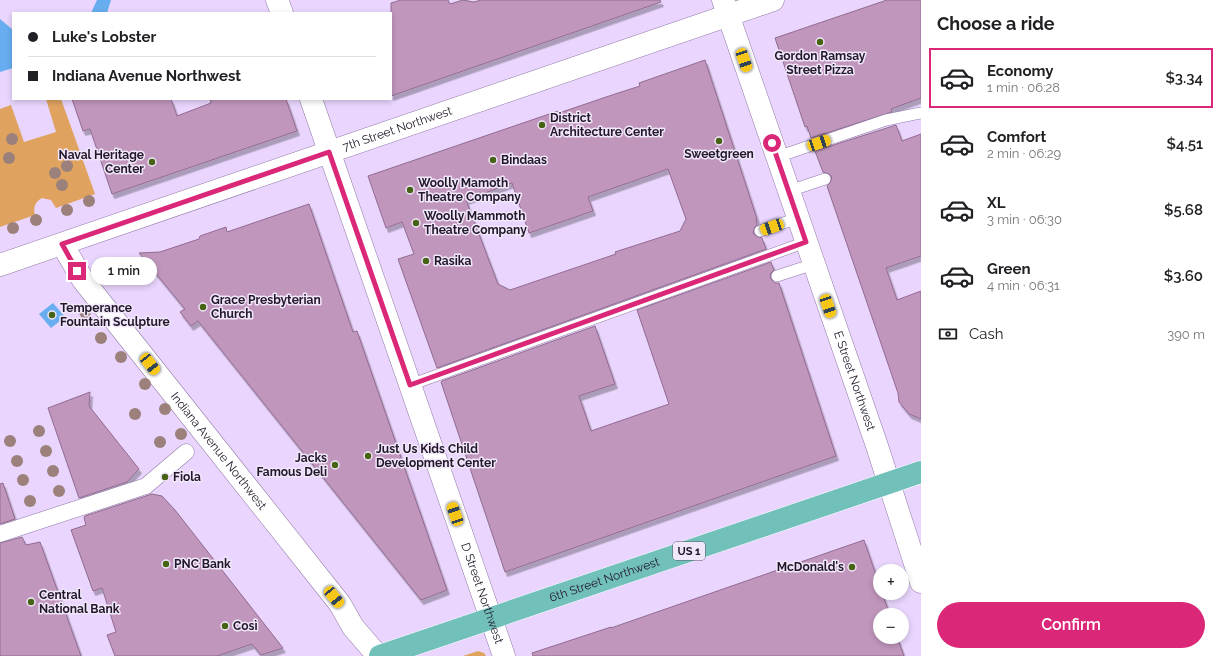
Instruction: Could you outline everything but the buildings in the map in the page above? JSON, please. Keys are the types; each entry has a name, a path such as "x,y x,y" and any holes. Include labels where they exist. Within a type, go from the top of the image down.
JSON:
{"highway":[{"name":"6th Street Northwest","path":"379,656 921,472"}],"main road":[{"path":"278,0 282,12"},
{"name":"7th Street Northwest","path":"0,265 329,152 725,7 772,0"},
{"name":"E Street Northwest","path":"725,7 877,446 888,484 921,582"},
{"name":"D Street Northwest","path":"311,100 504,656"},
{"name":"Indiana Avenue Northwest","path":"62,244 83,280 340,604 353,627 379,656"}],"street":[{"path":"0,534 146,486 186,452"}],"lane":[{"path":"777,157 886,120 921,113"},
{"path":"789,191 825,179"},
{"path":"760,231 798,218"},
{"path":"410,385 806,242"},
{"path":"777,276 814,264"}],"shaded area":[{"path":"46,100 61,100 95,194 56,208 51,200 42,198 35,205 35,215 0,227 0,109 11,105 24,142 56,132"},
{"path":"478,651 484,653 486,656 463,656"}],"water":[{"path":"97,0 111,0 107,12 91,12"},
{"path":"0,19 12,29 12,68 0,72"},
{"path":"53,303 65,317 51,328 39,314"}],"place":[{"name":"Gordon Ramsay Street Pizza","path":"820,42"},
{"name":"District Architecture Center","path":"542,125"},
{"name":"Sweetgreen","path":"719,141"},
{"name":"Bindaas","path":"493,160"},
{"name":"Naval Heritage Center","path":"152,162"},
{"name":"Woolly Mamoth Theatre Company","path":"410,190"},
{"name":"Woolly Mammoth Theatre Company","path":"416,223"},
{"name":"Rasika","path":"426,261"},
{"name":"Grace Presbyterian Church","path":"203,307"},
{"name":"Temperance Fountain Sculpture","path":"52,315"},
{"name":"Just Us Kids Child Development Center","path":"368,456"},
{"name":"Jacks Famous Deli","path":"335,465"},
{"name":"Fiola","path":"165,477"},
{"name":"PNC Bank","path":"166,564"},
{"name":"McDonald's","path":"852,567"},
{"name":"Central National Bank","path":"31,602"},
{"name":"Così","path":"225,626"}],"route":[{"path":"77,271 62,244 329,152 410,385 806,242 772,143"}]}
